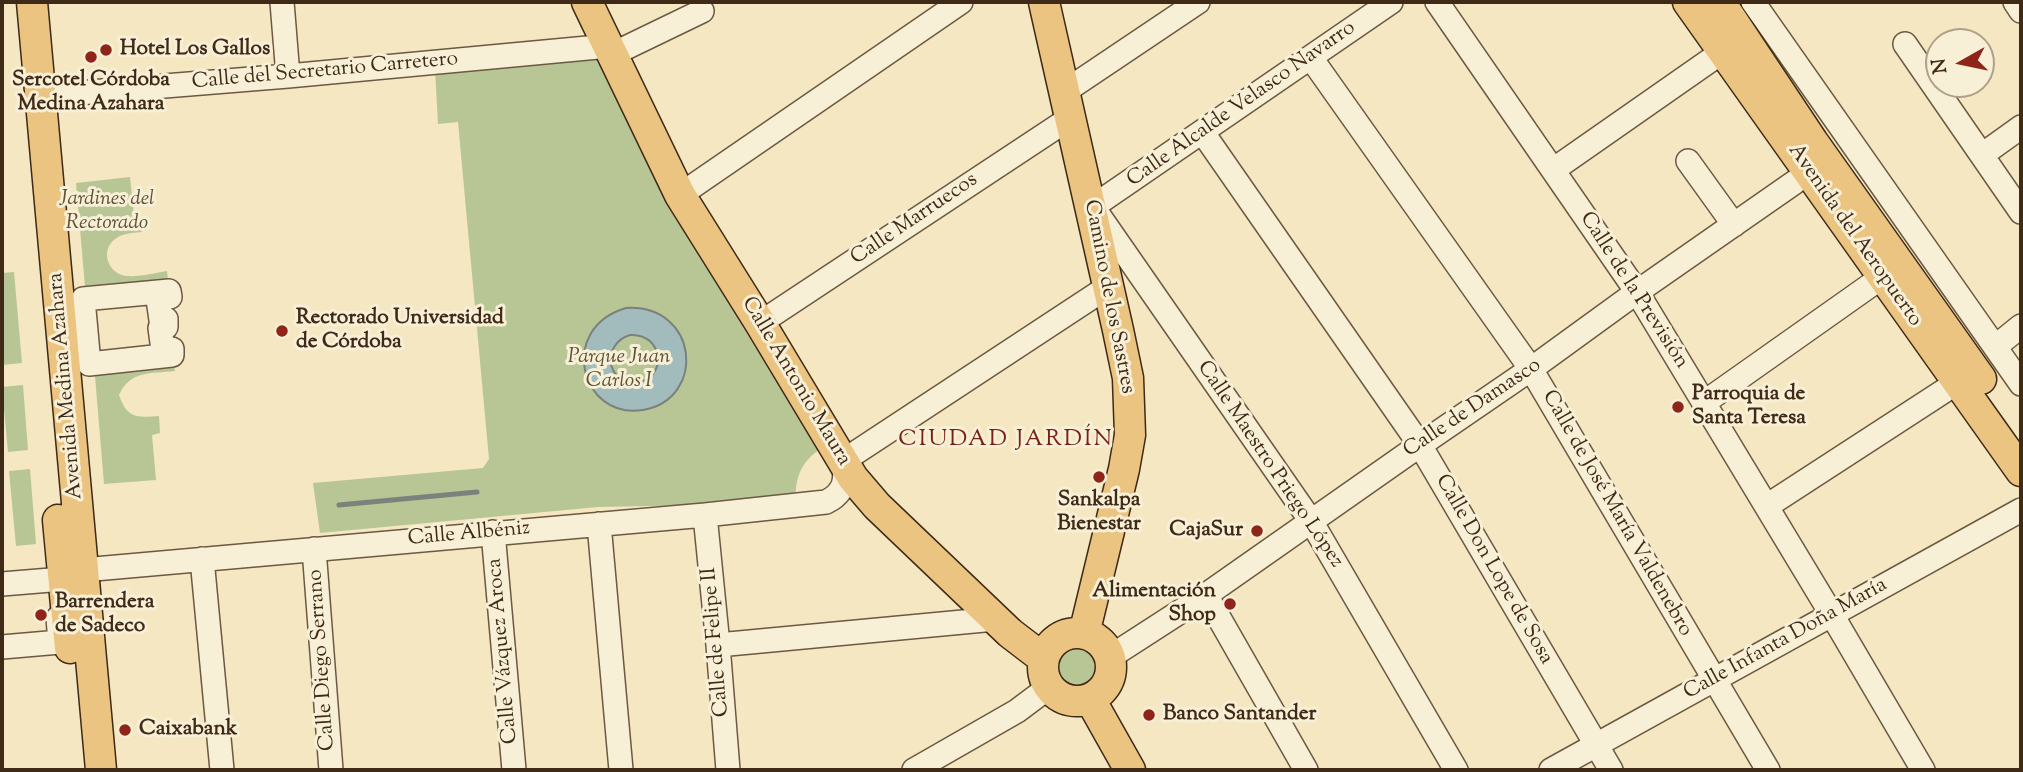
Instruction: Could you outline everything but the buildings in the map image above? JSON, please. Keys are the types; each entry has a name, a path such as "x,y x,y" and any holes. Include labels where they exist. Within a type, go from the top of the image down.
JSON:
{"main road":[{"name":"Avenida Medina Azahara","path":"19,2 80,647 100,770"},
{"name":"Avenida Medina Azahara","path":"32,2 41,96 73,574"},
{"name":"Calle Antonio Maura","path":"587,2 680,195 853,478 877,506 1028,649 1047,673"},
{"name":"Camino de los Sastres","path":"1044,2 1128,378 1130,435 1084,634"},
{"name":"Avenida del Aeropuerto","path":"1688,2 2021,471"},
{"name":"Avenida del Aeropuerto","path":"1720,2 1813,142 2021,436"},
{"path":"1074,633 1084,634 1100,642 1110,657 1111,671 1106,685 1090,699 1075,701 1060,697 1047,673 1048,650 1059,638 1074,633"},
{"name":"Avenida Medina Azahara","path":"80,647 81,770"},
{"path":"1090,699 1130,770"}],"street":[{"path":"282,2 288,76"},
{"path":"680,195 961,2"},
{"name":"Calle Marruecos","path":"760,323 1067,105 1198,2"},
{"name":"Calle Alcalde Velasco Navarro","path":"1091,204 1104,199 1203,133 1391,2"},
{"name":"Calle de la Previsión","path":"1437,2 1637,292 1923,770"},
{"path":"1753,2 2021,384"},
{"path":"2014,2 2021,11"},
{"path":"611,50 702,11"},
{"path":"1905,44 2021,212"},
{"name":"Calle del Secretario Carretero","path":"41,96 611,50"},
{"path":"1553,170 1722,52"},
{"name":"Calle de José María Valdenebro","path":"1311,58 1531,369 1768,770"},
{"path":"1982,155 2021,127"},
{"name":"Calle Don Lope de Sosa","path":"1203,133 1420,445 1611,770"},
{"path":"1808,172 1813,142"},
{"path":"1688,161 1734,225"},
{"name":"Calle de Damasco","path":"1110,657 1206,595 1808,172"},
{"name":"Calle Maestro Priego López","path":"1091,204 1311,521 1456,770"},
{"path":"1704,402 1882,277"},
{"path":"843,461 1108,286"},
{"path":"169,291 170,298 158,299 161,320 166,319 166,327 160,328 163,351 172,349 172,355 94,364 89,364 83,299 169,291"},
{"path":"1996,347 2021,326"},
{"path":"1767,506 1944,391"},
{"name":"Calle Albéniz","path":"2,584 202,559 826,502 838,495 843,488 843,461"},
{"name":"Calle Infanta Doña María","path":"1551,770 2021,510"},
{"name":"Calle de Felipe II","path":"705,514 728,770"},
{"path":"599,524 621,770"},
{"name":"Calle Vázquez Aroca","path":"494,532 514,770"},
{"name":"Calle Diego Serrano","path":"314,549 331,770"},
{"path":"202,559 222,770"},
{"path":"2,592 55,588 60,642 2,647"},
{"path":"1206,595 1306,770"},
{"path":"718,645 995,619"},
{"path":"2,654 80,647"},
{"path":"914,770 1017,711 1047,673"}],"green space":[{"name":"Parque Juan Carlos I","path":"583,57 602,59 826,446 803,466 797,480 796,496 704,505 598,507 320,533 313,483 483,468 489,459 458,122 438,124 435,69"},
{"name":"Jardines del Rectorado","path":"130,177 134,216 140,215 142,232 124,234 115,239 108,250 108,262 115,271 127,276 167,271 169,291 86,298 76,183"},
{"path":"14,272 22,363 2,365 2,273"},
{"path":"172,355 175,371 135,377 119,395 125,408 133,415 159,416 160,433 152,435 156,480 104,484 94,364"},
{"path":"23,385 28,450 8,452 2,387"},
{"path":"30,469 36,544 16,546 9,471"},
{"path":"1078,647 1086,648 1092,653 1097,659 1097,675 1092,681 1086,686 1078,687 1070,686 1064,681 1059,675 1058,667 1059,659 1064,653 1070,648"}],"water":[{"path":"626,308 650,311 668,321 680,336 686,353 685,372 678,389 664,402 643,410 621,409 604,401 592,387 585,370 584,352 591,334 604,319","holes":["630,335 642,336 650,341 655,349 657,366 646,380 626,381 618,377 613,370 611,354 614,346 621,340"]}],"waterway":[{"path":"339,505 477,492"}],"place":[{"name":"Hotel Los Gallos","path":"106,50"},
{"name":"Sercotel Córdoba Medina Azahara","path":"91,57"},
{"name":"Rectorado Universidad de Córdoba","path":"282,331"},
{"name":"Parroquia de Santa Teresa","path":"1678,407"},
{"name":"Sankalpa Bienestar","path":"1099,477"},
{"name":"CajaSur","path":"1257,531"},
{"name":"Alimentación Shop","path":"1230,604"},
{"name":"Barrendera de Sadeco","path":"41,615"},
{"name":"Banco Santander","path":"1149,715"},
{"name":"Caixabank","path":"125,730"}],"district":[{"name":"CIUDAD JARDÍN","path":"1006,441"}]}
